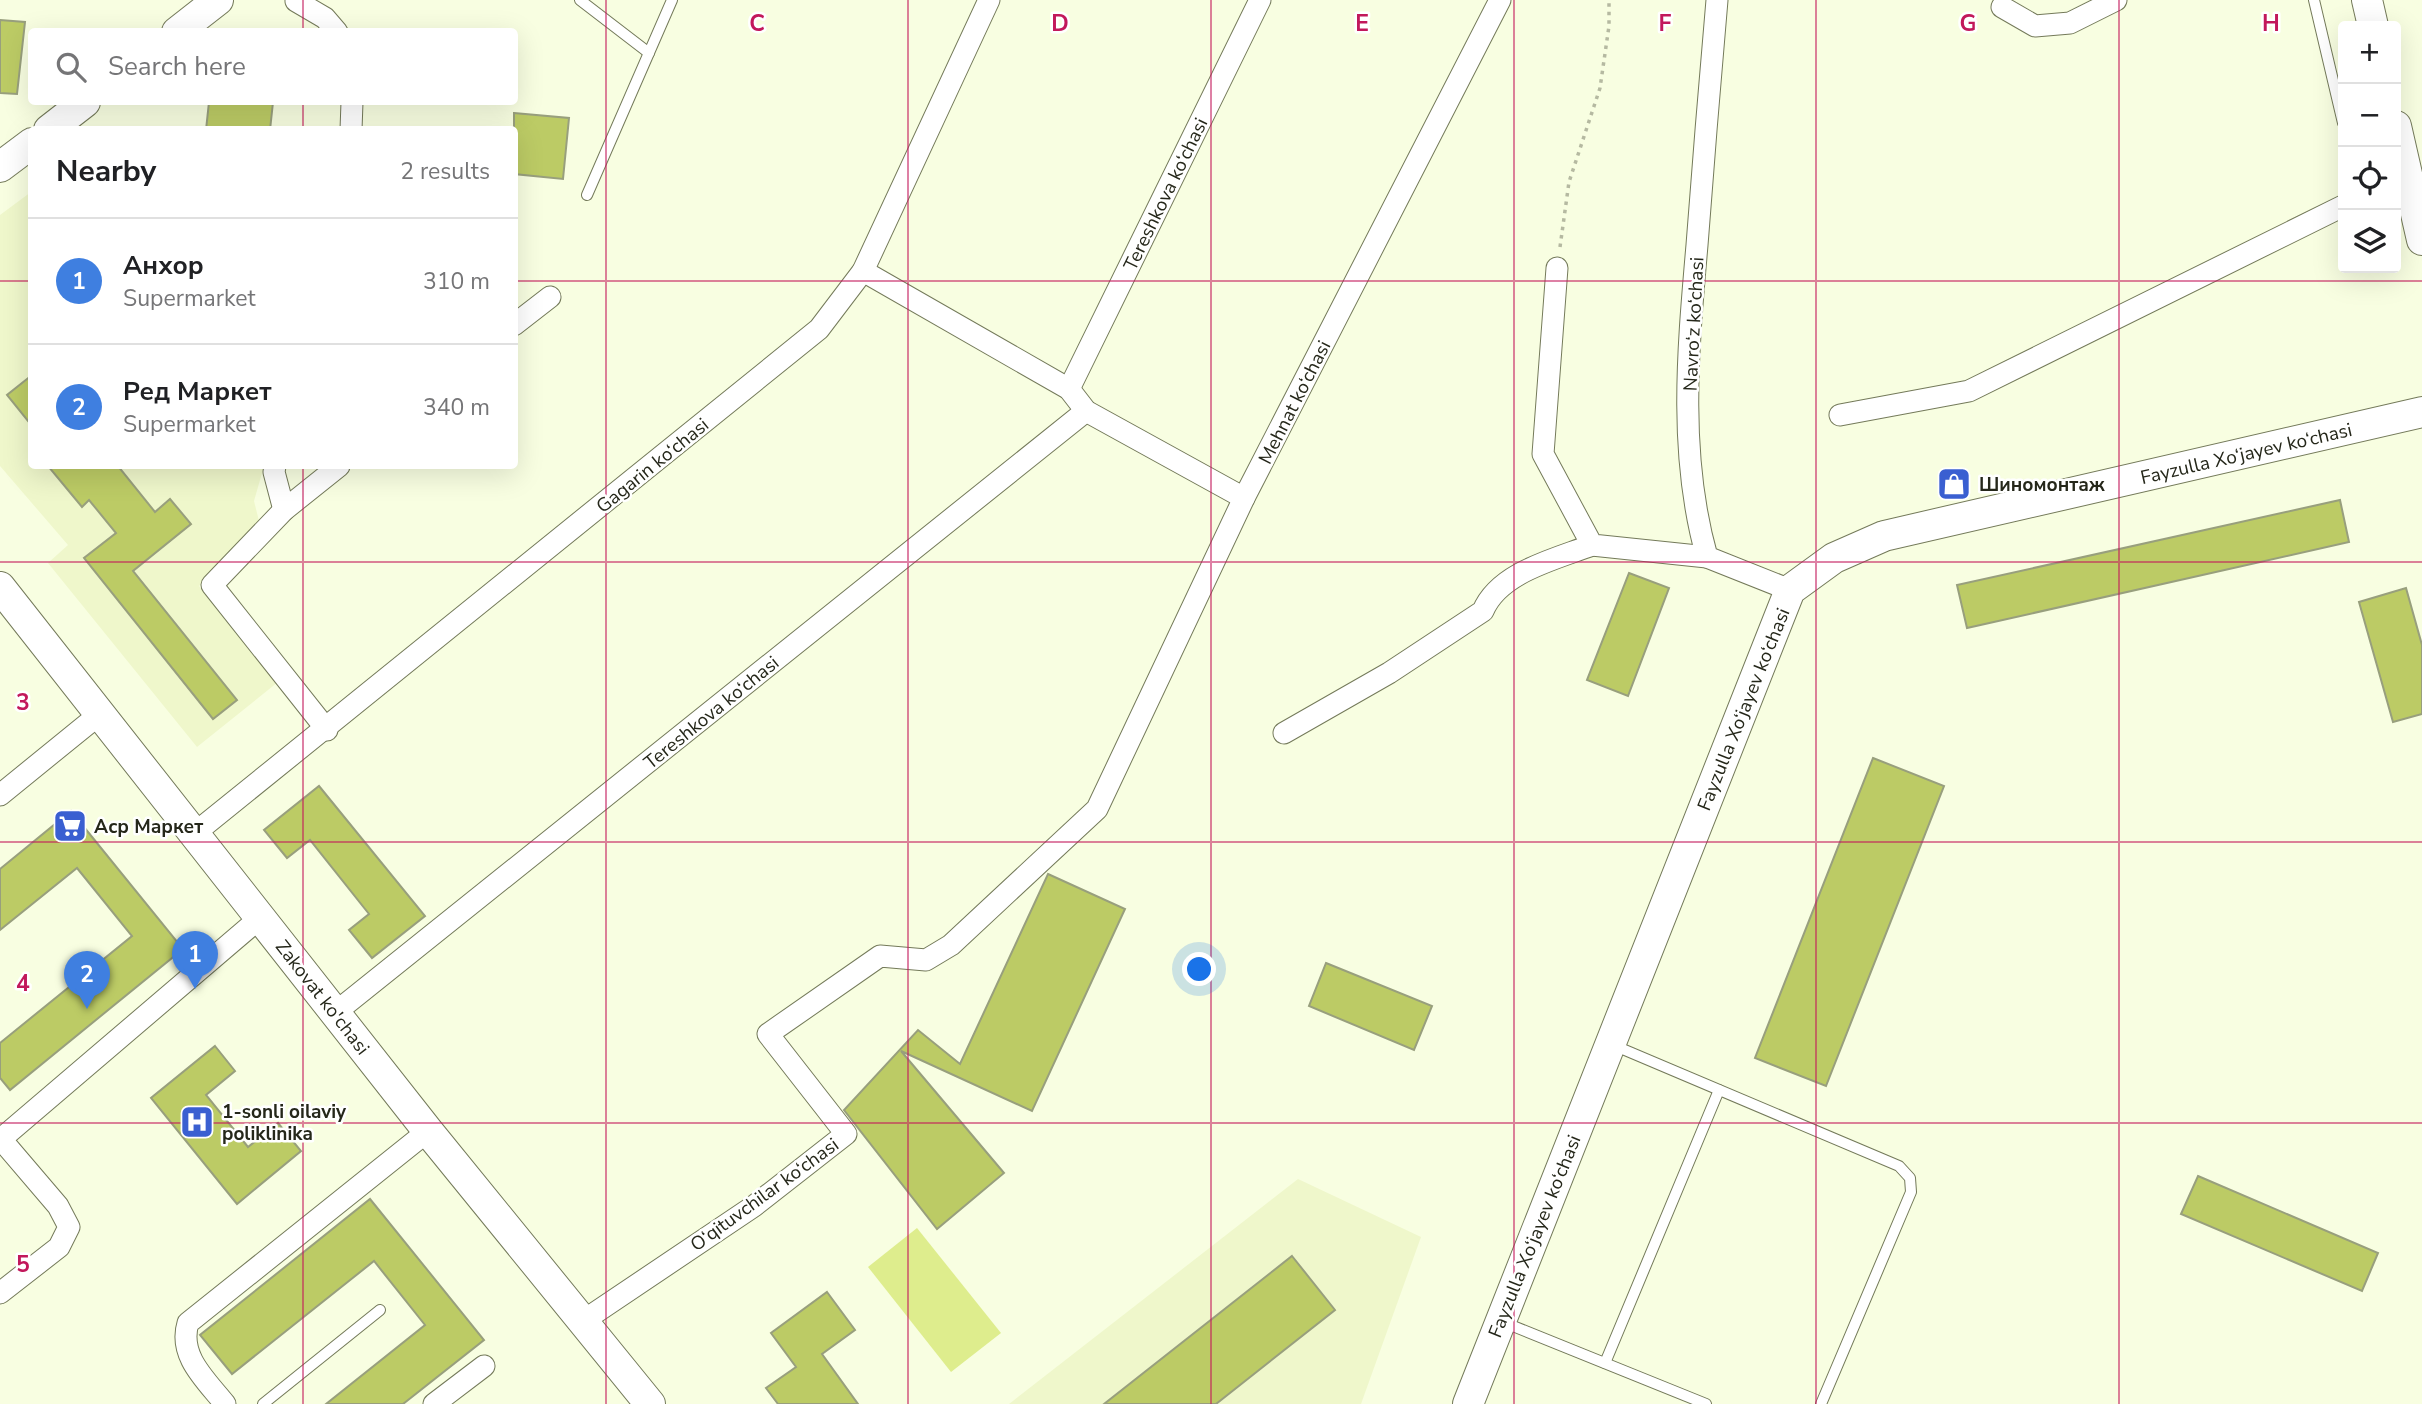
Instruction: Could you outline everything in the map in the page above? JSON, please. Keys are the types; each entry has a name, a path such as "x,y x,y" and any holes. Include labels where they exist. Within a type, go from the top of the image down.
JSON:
{"main road":[{"path":"182,28 218,0"},
{"path":"2367,0 2372,21"},
{"path":"54,126 82,105"},
{"path":"0,167 28,146"},
{"path":"2398,147 2402,179 2422,240"},
{"name":"Fayzulla Xo‘jayev ko‘chasi","path":"1468,1404 1790,590 1834,558 1884,536 2422,412"},
{"name":"Zakovat ko'chasi","path":"0,587 428,1131 650,1404"}],"street":[{"name":"Gagarin ko‘chasi","path":"195,833 327,730 819,329 863,271 989,0"},
{"name":"Tereshkova ko‘chasi","path":"1069,389 1260,0"},
{"name":"Mehnat ko‘chasi","path":"1097,809 1244,498 1500,0"},
{"name":"Navro‘z ko‘chasi","path":"1707,557 1695,516 1688,461 1689,336 1717,0"},
{"path":"2002,7 2035,26 2070,23 2116,0"},
{"path":"296,1 325,18 334,28"},
{"path":"351,126 352,105"},
{"path":"1840,415 1969,391 2338,208"},
{"path":"1557,268 1543,454 1592,545"},
{"path":"863,271 1069,389 1086,411 1244,498"},
{"path":"518,322 550,297"},
{"name":"Tereshkova ko‘chasi","path":"336,1012 1086,411"},
{"path":"274,469 284,510"},
{"path":"327,730 212,584 284,510 335,469"},
{"path":"1284,733 1389,673 1483,611 1488,600 1524,572 1592,545 1707,557 1790,590"},
{"path":"0,794 101,713"},
{"name":"O‘qituvchilar ko‘chasi","path":"583,1321 754,1206 846,1134 768,1034 880,956 926,960 951,945 1097,809"},
{"path":"0,1293 59,1247 69,1227 58,1206 1,1139 261,917"},
{"path":"225,1404 191,1361 183,1338 188,1323 428,1131"},
{"path":"433,1404 484,1366"}],"lane":[{"path":"580,0 649,53"},
{"path":"587,195 672,0"},
{"path":"2315,0 2338,101"},
{"path":"1610,1044 1899,1166 1910,1178 1911,1192 1821,1404"},
{"path":"1605,1363 1718,1090"},
{"path":"263,1404 380,1311"},
{"path":"1501,1321 1706,1404"}],"path":[{"path":"1557,268 1569,182 1600,88 1609,26 1609,0"}],"shaded area":[{"path":"28,194 28,469 263,469 254,501 259,521 199,586 278,682 197,747 48,563 68,545 0,466 0,215"},
{"path":"1298,1179 1421,1237 1361,1404 1009,1404"}],"green space":[{"path":"917,1228 1001,1333 951,1372 868,1267"}],"building":[{"path":"0,20 25,22 17,94 0,93"},
{"path":"209,105 273,105 270,126 206,126"},
{"path":"514,113 569,118 563,179 518,174 518,126 514,126"},
{"path":"28,378 28,421 7,395"},
{"path":"50,469 120,469 155,512 170,499 191,524 133,571 237,700 213,719 84,558 116,533 89,500 82,507"},
{"path":"2340,500 2349,542 1967,628 1957,585"},
{"path":"1629,573 1669,588 1628,696 1587,680"},
{"path":"2406,588 2422,645 2422,714 2393,722 2359,602"},
{"path":"1873,758 1944,786 1826,1086 1755,1058"},
{"path":"319,786 425,916 372,958 349,930 369,914 310,840 287,858 264,830"},
{"path":"71,811 183,949 10,1090 0,1078 0,1043 132,936 77,868 0,930 0,869"},
{"path":"1048,874 1125,909 1032,1111 901,1051 1004,1173 937,1229 844,1110 918,1030 960,1064"},
{"path":"1326,963 1432,1006 1414,1050 1309,1006"},
{"path":"215,1046 235,1071 206,1095 248,1147 278,1123 301,1151 237,1204 151,1098"},
{"path":"2198,1176 2378,1253 2362,1291 2181,1214"},
{"path":"370,1199 484,1340 403,1404 326,1404 425,1325 374,1261 232,1374 200,1335"},
{"path":"1292,1256 1335,1310 1216,1404 1104,1404"},
{"path":"827,1292 855,1330 822,1354 858,1404 778,1404 766,1388 796,1367 771,1333"}],"place":[{"name":"Шиномонтаж","path":"1954,484"},
{"name":"Аср Маркет","path":"70,826"},
{"name":"Анхор","path":"195,989"},
{"name":"Ред Маркет","path":"87,1009"},
{"name":"1-sonli oilaviy poliklinika","path":"197,1122"}]}
